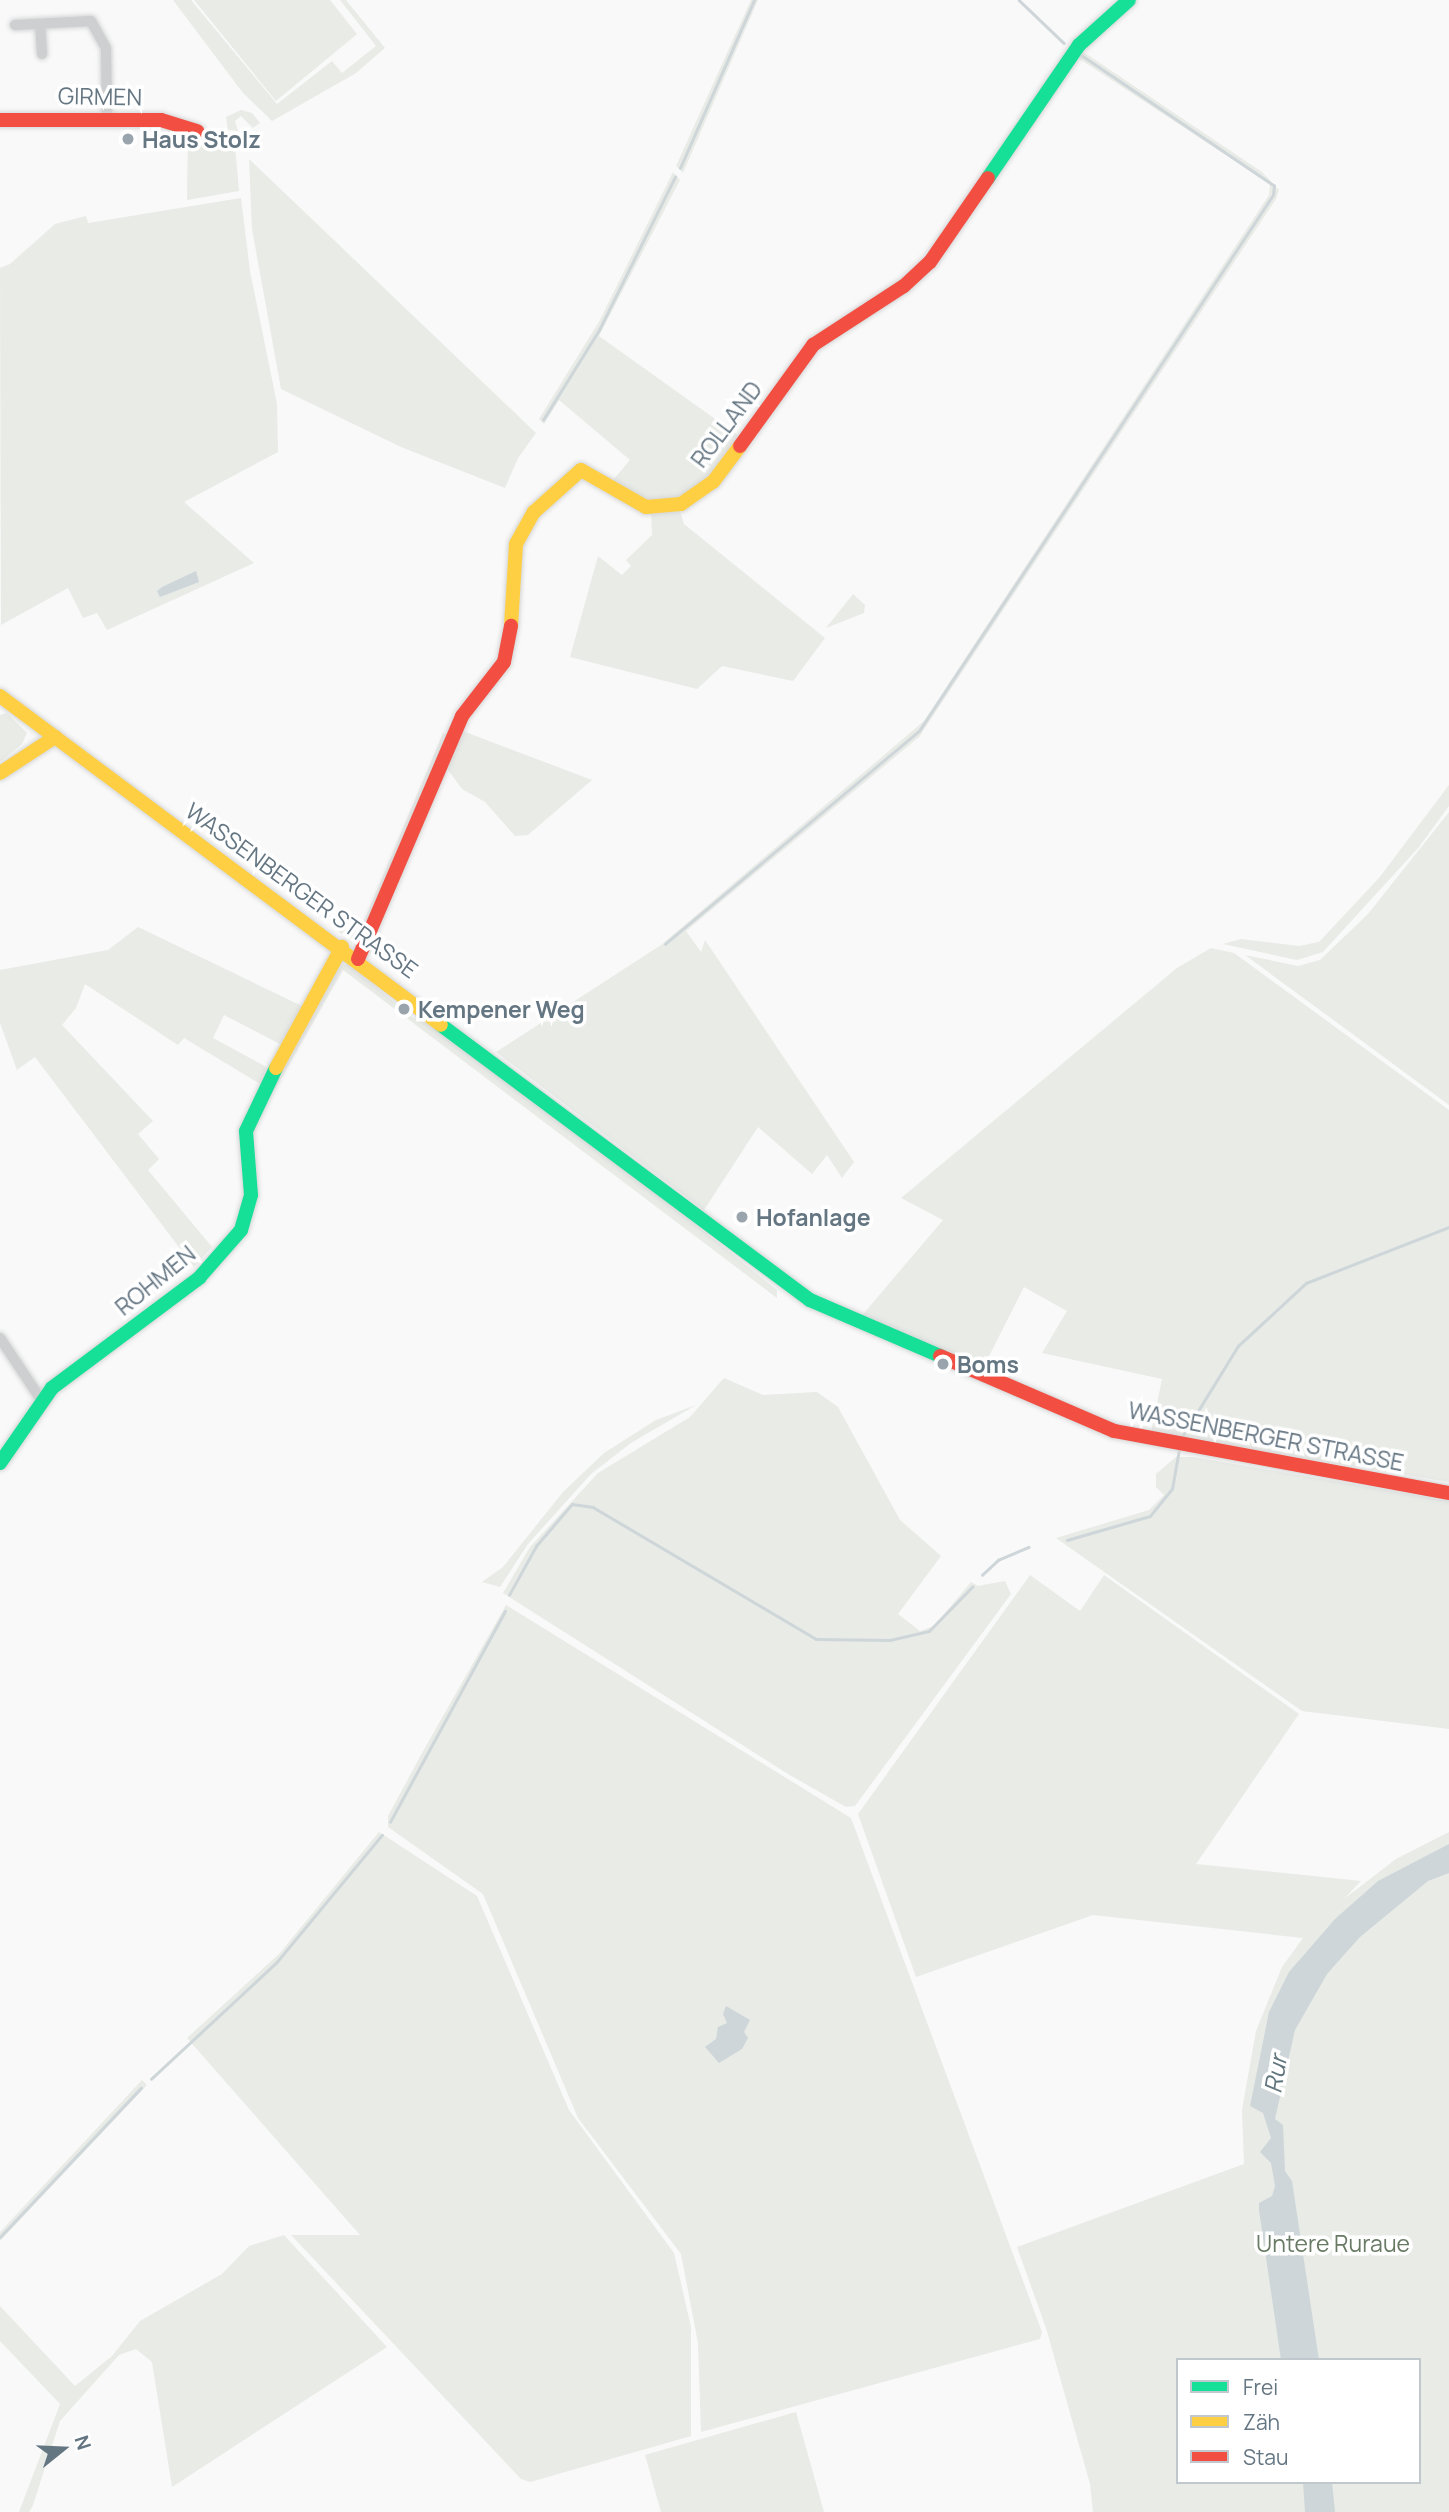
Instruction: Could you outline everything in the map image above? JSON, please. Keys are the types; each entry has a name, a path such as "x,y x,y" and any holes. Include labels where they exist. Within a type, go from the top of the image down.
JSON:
{"street":[{"name":"ROLLAND","path":"358,959 462,716 503,662 511,630 516,544 534,512 581,470 646,507 681,504 698,496 713,482 813,345 904,286 930,262 1068,59 1129,0"},
{"path":"15,25 91,21 106,48 107,117"},
{"path":"40,24 42,54"},
{"name":"GIRMEN","path":"0,120 107,117 161,120 197,131"},
{"name":"WASSENBERGER STRASSE","path":"0,696 342,947 810,1300 861,1325 958,1360 1093,1423 1171,1443 1449,1493"},
{"path":"0,773 54,737"},
{"name":"ROHMEN","path":"0,1463 52,1388 199,1278 241,1230 251,1195 246,1131 253,1111 342,947"},
{"path":"0,1338 42,1401"}],"green space":[{"path":"173,0 191,0 277,104 332,61 342,73 376,46 340,0 346,0 385,48 356,73 272,121 243,93"},
{"path":"194,0 330,0 357,34 276,101"},
{"path":"751,0 758,0 683,173 676,166"},
{"path":"1082,51 1262,172 1279,190 1276,199 919,737 686,931 701,952 705,940 854,1162 842,1178 827,1155 812,1174 758,1127 704,1210 496,1052 661,945 924,721 1269,195 1270,184 1075,56"},
{"path":"241,110 252,113 260,123 253,128 241,116 235,121 238,131 228,130 226,117"},
{"path":"188,133 235,146 239,191 187,200"},
{"path":"249,159 536,433 518,458 505,488 401,447 281,389 252,229"},
{"path":"673,172 680,180 599,336 739,436 717,473 683,498 644,502 608,486 630,460 559,400 544,424 539,419 600,320"},
{"path":"241,198 250,271 277,404 278,452 184,502 254,563 107,630 97,613 83,618 68,588 1,625 0,268 10,264 55,224 86,216 88,223"},
{"path":"680,511 684,524 825,638 793,681 722,666 697,689 570,657 598,556 622,575 631,566 626,560 652,535 651,513"},
{"path":"853,594 865,605 864,613 826,628"},
{"path":"7,713 27,733 22,744 0,762 0,715"},
{"path":"460,730 592,780 528,835 515,836 485,802 462,789 446,767"},
{"path":"443,733 448,735 358,942 352,942 338,931 342,927 359,933"},
{"path":"1449,785 1449,806 1419,847 1323,952 1297,960 1223,944 1241,939 1299,946 1319,942 1379,878"},
{"path":"1449,812 1449,1105 1245,955 1298,966 1320,960 1368,914"},
{"path":"138,927 302,1006 284,1046 224,1015 213,1038 272,1070 260,1084 184,1038 178,1045 85,984 76,1008 62,1025 153,1121 138,1134 159,1159 148,1170 212,1247 194,1267 35,1057 17,1070 0,1023 0,970 108,950"},
{"path":"1211,948 1234,953 1449,1110 1449,1482 1151,1433 1162,1379 1042,1353 1067,1311 1024,1287 984,1366 859,1319 943,1220 901,1198 1177,968"},
{"path":"348,964 412,1017 437,1028 617,1162 777,1290 777,1298 343,970 258,1119 252,1142 253,1120 338,966"},
{"path":"724,1378 763,1395 817,1392 838,1407 900,1520 941,1556 898,1614 920,1631 934,1626 971,1582 978,1586 1005,1581 1011,1594 855,1806 846,1807 788,1774 503,1593 530,1547 598,1473 690,1417"},
{"path":"696,1405 631,1443 591,1474 528,1544 500,1587 482,1582 503,1567 563,1492 604,1453 656,1420"},
{"path":"1176,1457 1194,1457 1449,1501 1449,1729 1302,1711 1056,1538 1149,1510 1164,1495 1156,1487 1156,1474"},
{"name":"Untere Ruraue","path":"1030,1575 1080,1611 1104,1575 1299,1714 1196,1864 1361,1881 1344,1899 1396,1859 1449,1832 1449,2512 1093,2512 1090,2484 1046,2328 1017,2247 1244,2164 1242,2110 1256,2031 1282,1967 1303,1938 1093,1915 916,1977 858,1814"},
{"path":"506,1605 851,1818 1042,2332 1040,2339 701,2432 698,2343 681,2254 578,2118 483,1894 388,1827 388,1816"},
{"path":"379,1832 477,1896 569,2110 674,2253 691,2327 691,2436 530,2482 521,2479 291,2235 360,2235 187,2038 280,1953"},
{"path":"142,2080 147,2085 0,2241 0,2232"},
{"path":"284,2235 387,2347 172,2487 152,2362 136,2349 119,2355 60,2421 33,2505 29,2512 19,2512 60,2404 0,2341 0,2306 75,2386 112,2356 140,2321 222,2274 249,2246"},
{"path":"796,2412 824,2512 661,2512 645,2455"}],"water":[{"path":"196,571 199,582 160,597 157,591 162,587"},
{"name":"Rur","path":"1449,1844 1449,1873 1428,1881 1360,1937 1327,1974 1295,2030 1275,2119 1283,2125 1285,2171 1292,2181 1319,2358 1281,2358 1259,2210 1259,2203 1272,2196 1275,2186 1271,2163 1260,2152 1271,2138 1263,2113 1250,2106 1269,2012 1289,1972 1335,1919 1378,1881"},
{"path":"726,2006 750,2020 744,2032 748,2038 742,2049 719,2063 705,2047 716,2039 718,2027 727,2023 723,2014"},
{"path":"1303,2484 1332,2484 1335,2512 1305,2512"}],"waterway":[{"path":"680,168 754,0"},
{"path":"1019,0 1064,43"},
{"path":"665,944 919,731 1273,195 1274,186 1082,56"},
{"path":"543,420 599,330 675,177"},
{"path":"1182,1437 1238,1346 1306,1283 1449,1227"},
{"path":"1067,1540 1150,1516 1172,1489 1179,1450"},
{"path":"509,1595 536,1546 572,1504 593,1507 816,1639 890,1640 929,1631 972,1587"},
{"path":"982,1575 998,1560 1028,1547"},
{"path":"390,1822 505,1611"},
{"path":"151,2079 276,1963 382,1835"},
{"path":"0,2237 141,2088"}],"traffic: fast":[{"path":"988,178 1079,45 1129,0"},
{"path":"441,1025 810,1300 940,1356"},
{"path":"0,1463 52,1388 199,1278 241,1230 251,1195 246,1131 276,1068"}],"traffic: slow":[{"path":"511,626 516,544 534,512 581,470 646,507 681,504 713,482 740,446"},
{"path":"0,696 441,1025"},
{"path":"0,773 55,737"},
{"path":"276,1068 342,947"}],"traffic: jam":[{"path":"0,120 161,120 197,131"},
{"path":"740,446 813,345 904,286 930,262 988,178"},
{"path":"358,959 462,716 504,662 511,626"},
{"path":"940,1356 1114,1431 1449,1493"}],"place":[{"name":"Haus Stolz","path":"128,139"},
{"name":"Kempener Weg","path":"404,1009"},
{"name":"Hofanlage","path":"742,1217"},
{"name":"Boms","path":"943,1364"}]}
